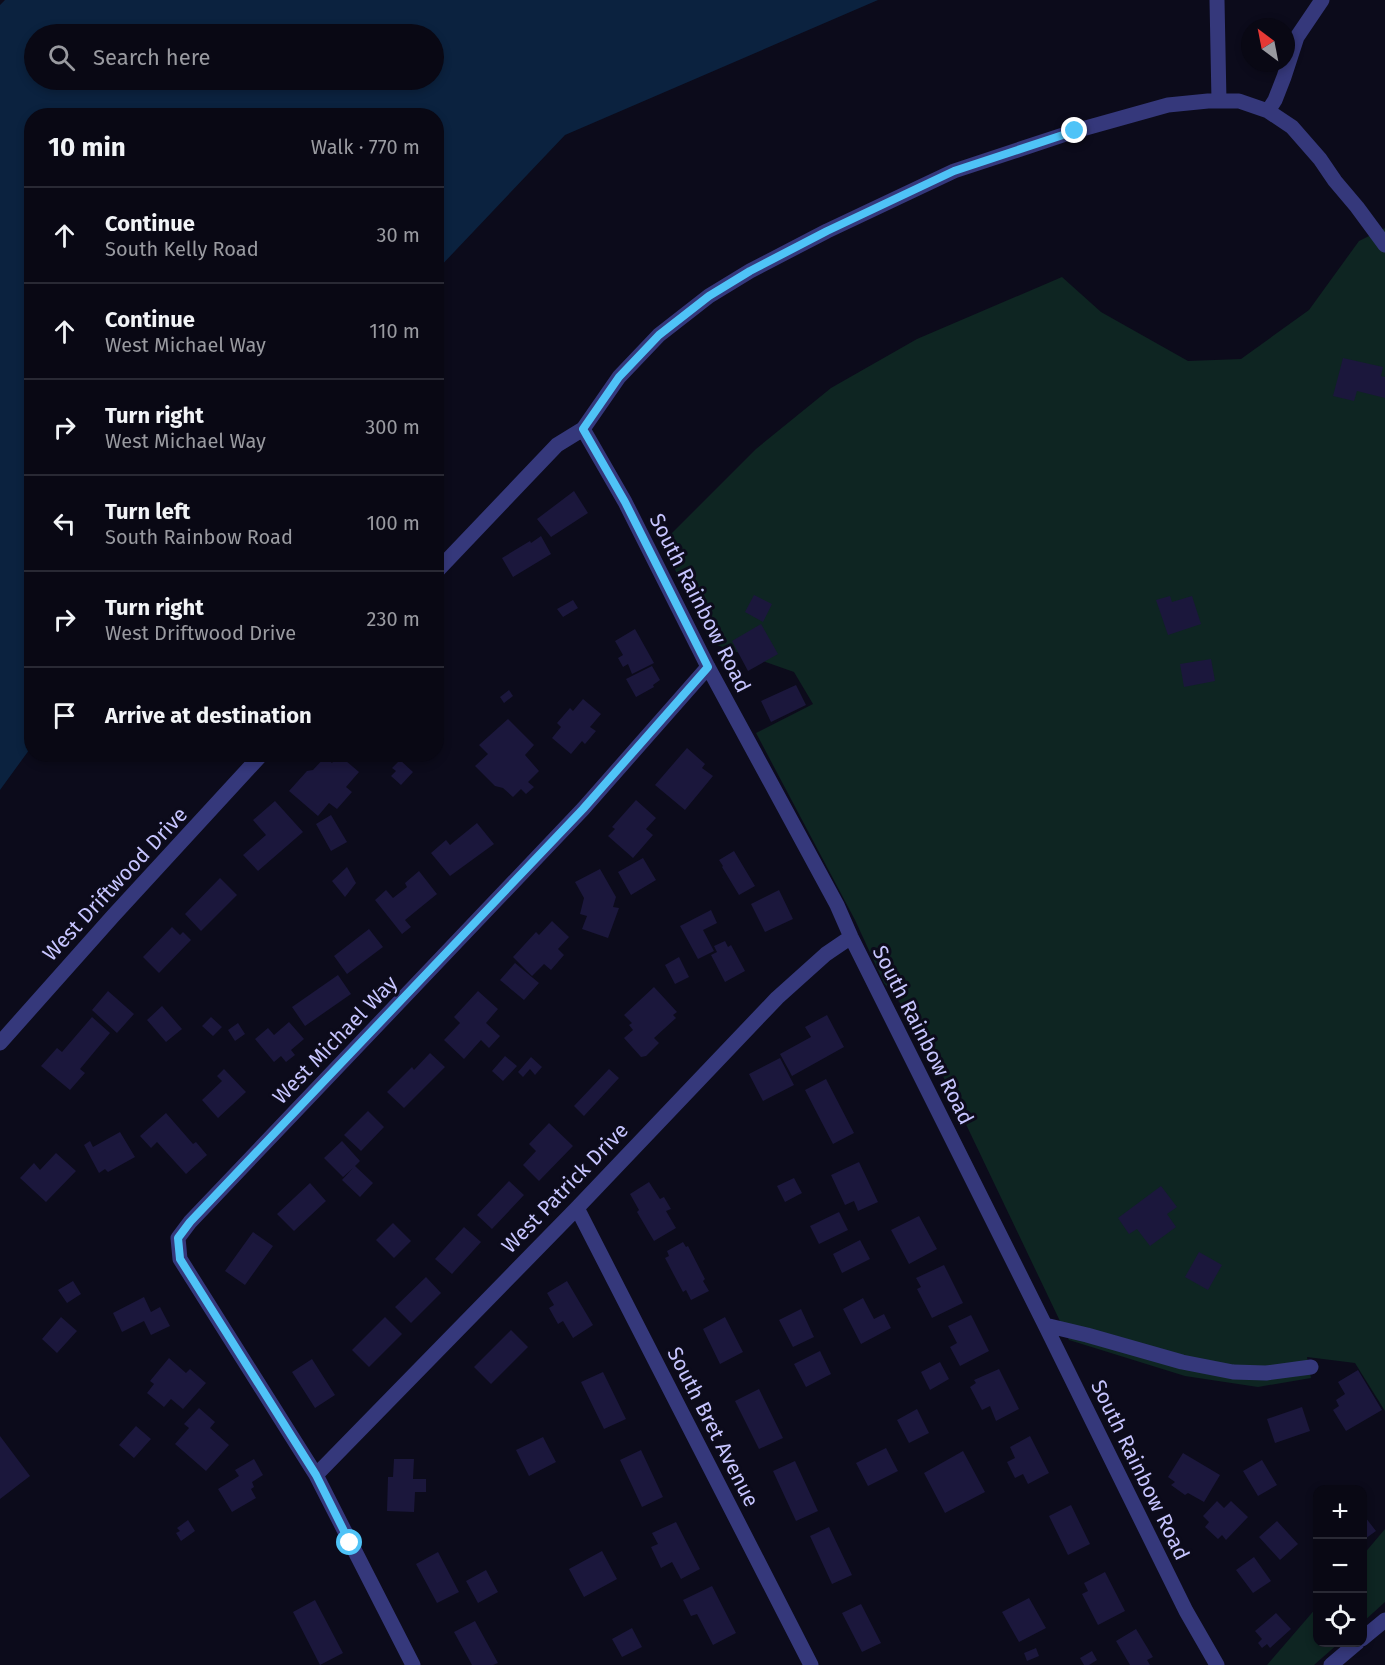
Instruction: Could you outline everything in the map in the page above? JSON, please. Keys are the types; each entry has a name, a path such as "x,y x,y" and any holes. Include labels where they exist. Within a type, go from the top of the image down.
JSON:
{"street":[{"path":"1217,0 1219,101"},
{"path":"1268,111 1275,100 1297,37 1322,0"},
{"path":"444,564 557,445 583,429 619,377 659,335 709,296 798,246 954,171 1075,131 1168,105 1239,101 1268,111 1292,127 1385,245"},
{"name":"South Rainbow Road","path":"583,429 625,502 708,667 837,905 850,937 1186,1611 1217,1665"},
{"name":"West Michael Way","path":"413,1665 316,1475 180,1259 178,1238 190,1222 583,809 708,667"},
{"name":"West Driftwood Drive","path":"0,1043 255,762"},
{"name":"West Patrick Drive","path":"316,1475 577,1208 777,998 826,954 850,937"},
{"name":"South Bret Avenue","path":"577,1208 811,1665"},
{"path":"1045,1325 1182,1362 1235,1372 1266,1373 1311,1367"},
{"path":"1367,1635 1385,1620"},
{"path":"1331,1665 1352,1647"}],"green space":[{"path":"1385,228 1385,1411 1355,1363 1307,1357 1311,1378 1258,1387 1185,1376 1069,1340 920,1028 884,983 855,920 756,733 813,704 794,672 711,643 662,543 756,449 831,388 917,339 1062,277 1101,312 1188,361 1241,359 1309,310 1359,241"},
{"path":"1385,1529 1385,1602 1367,1618 1367,1593 1367,1550"},
{"path":"1313,1612 1313,1647 1334,1647 1314,1665 1267,1665"}],"water":[{"path":"5,0 878,0 565,135 444,263 444,108 24,108 24,757 0,790 0,5"}],"building":[{"path":"1343,358 1383,367 1381,376 1385,377 1385,398 1357,391 1354,401 1333,396"},
{"path":"574,491 588,513 551,537 537,519"},
{"path":"541,536 551,554 513,577 502,558"},
{"path":"754,595 772,604 763,622 745,612"},
{"path":"1170,596 1172,602 1192,596 1201,624 1168,635 1156,600"},
{"path":"573,600 578,608 563,617 557,609"},
{"path":"761,624 778,654 748,671 732,641"},
{"path":"635,629 654,663 632,674 628,664 623,667 618,658 623,655 615,641"},
{"path":"1211,659 1215,681 1184,687 1180,664"},
{"path":"652,666 660,680 653,685 654,687 636,697 626,679"},
{"path":"796,685 806,705 771,722 761,701"},
{"path":"509,690 513,696 504,703 500,697"},
{"path":"583,699 601,714 590,727 596,731 585,744 582,741 571,754 552,738 561,727 557,723 570,708 573,711"},
{"path":"508,719 534,745 525,755 539,771 528,782 534,787 526,794 521,789 513,797 503,788 495,786 475,766 488,754 479,745"},
{"path":"687,748 705,764 702,768 713,776 685,810 655,785"},
{"path":"320,762 347,762 359,772 346,787 352,792 337,809 329,803 318,816 289,791 307,771 313,770"},
{"path":"398,762 402,762 413,772 401,785 391,776 396,771 392,768"},
{"path":"636,800 656,818 646,829 653,835 633,858 608,836 615,829 612,827"},
{"path":"275,801 303,832 258,871 243,855 266,835 253,820"},
{"path":"331,815 347,842 331,851 316,824"},
{"path":"477,823 494,844 450,876 431,853 446,840 450,845"},
{"path":"734,851 755,886 739,895 719,860"},
{"path":"643,858 656,880 631,895 618,872"},
{"path":"347,867 356,883 345,897 332,881"},
{"path":"600,869 616,897 613,907 619,908 608,938 582,929 587,916 580,914 584,898 575,882"},
{"path":"419,871 437,894 405,920 411,927 402,934 375,900 386,890 393,898 407,887 405,883"},
{"path":"220,878 237,895 201,931 185,914"},
{"path":"779,890 793,919 765,932 751,904"},
{"path":"711,910 717,923 703,930 714,951 698,959 680,926"},
{"path":"552,921 569,937 558,949 564,955 551,970 544,964 532,976 513,957 536,932 539,935"},
{"path":"172,927 180,935 183,932 191,940 159,973 143,957"},
{"path":"369,929 383,947 347,974 334,956"},
{"path":"725,941 728,947 731,945 745,971 725,982 711,955 717,952 714,946"},
{"path":"679,957 689,977 675,984 665,965"},
{"path":"515,963 539,983 524,1000 500,980"},
{"path":"338,975 351,994 305,1026 292,1007"},
{"path":"654,987 677,1012 673,1015 676,1018 654,1038 659,1043 646,1056 641,1057 624,1038 633,1030 629,1025 632,1023 624,1015"},
{"path":"108,991 134,1014 117,1033 92,1010"},
{"path":"478,991 498,1009 486,1023 500,1036 489,1048 481,1040 464,1059 444,1040 460,1023 454,1017"},
{"path":"162,1006 182,1029 166,1042 147,1020"},
{"path":"827,1015 844,1047 792,1076 780,1054 811,1037 805,1027"},
{"path":"92,1017 110,1033 80,1069 85,1073 70,1090 41,1066 57,1048 62,1052"},
{"path":"211,1017 222,1027 213,1036 202,1026"},
{"path":"289,1022 304,1039 291,1050 295,1055 286,1062 281,1056 274,1062 255,1039 268,1028 274,1035"},
{"path":"238,1023 245,1034 235,1041 228,1030"},
{"path":"430,1053 445,1067 404,1108 387,1092 412,1067 414,1070"},
{"path":"505,1056 517,1066 503,1081 492,1071"},
{"path":"531,1057 542,1067 535,1075 530,1069 523,1077 518,1072"},
{"path":"780,1058 794,1085 763,1101 749,1074"},
{"path":"224,1069 246,1092 218,1118 202,1100 222,1081 217,1076"},
{"path":"609,1069 619,1078 584,1116 574,1106"},
{"path":"826,1079 854,1133 833,1144 805,1090"},
{"path":"368,1111 384,1127 361,1151 344,1135"},
{"path":"166,1113 193,1144 196,1142 207,1155 186,1174 157,1142 151,1148 140,1136"},
{"path":"549,1123 573,1146 539,1181 523,1165 536,1151 529,1144"},
{"path":"120,1132 135,1157 108,1172 105,1169 99,1173 84,1145 90,1141 93,1147"},
{"path":"342,1141 360,1161 355,1166 373,1183 360,1197 342,1180 353,1168 343,1177 324,1158"},
{"path":"56,1153 76,1171 46,1202 20,1178 34,1163 40,1170"},
{"path":"859,1162 878,1202 858,1211 854,1201 845,1205 831,1175"},
{"path":"794,1178 802,1193 785,1202 777,1186"},
{"path":"509,1181 524,1195 492,1229 477,1215"},
{"path":"649,1182 660,1199 664,1197 671,1209 666,1211 676,1228 654,1241 637,1212 639,1210 630,1194"},
{"path":"310,1183 326,1201 294,1231 277,1214"},
{"path":"1161,1186 1177,1207 1167,1214 1176,1227 1150,1246 1137,1229 1129,1234 1118,1218"},
{"path":"839,1212 848,1230 819,1244 810,1226"},
{"path":"919,1216 937,1249 909,1264 891,1230"},
{"path":"393,1223 411,1241 394,1258 376,1240"},
{"path":"464,1227 481,1242 452,1274 435,1259"},
{"path":"253,1232 273,1246 245,1285 225,1271"},
{"path":"860,1240 870,1259 842,1273 833,1254"},
{"path":"683,1242 686,1247 688,1246 709,1291 691,1300 686,1290 683,1292 665,1258 669,1256 667,1251"},
{"path":"1199,1252 1222,1265 1208,1290 1185,1277"},
{"path":"944,1265 963,1303 932,1318 917,1289 921,1287 916,1278"},
{"path":"426,1277 441,1293 411,1323 395,1307"},
{"path":"73,1281 81,1294 67,1303 58,1290"},
{"path":"567,1281 593,1325 573,1338 563,1321 558,1324 549,1308 554,1305 547,1293"},
{"path":"144,1297 151,1312 160,1307 170,1326 151,1335 144,1321 122,1332 113,1313"},
{"path":"863,1298 874,1319 884,1314 891,1328 861,1344 843,1309"},
{"path":"801,1309 814,1337 793,1347 779,1320"},
{"path":"971,1315 989,1351 960,1366 950,1347 957,1343 948,1326"},
{"path":"61,1317 77,1331 57,1353 42,1339"},
{"path":"385,1317 402,1334 369,1367 352,1350"},
{"path":"725,1317 743,1352 720,1364 703,1329"},
{"path":"511,1330 528,1347 491,1384 474,1367"},
{"path":"820,1351 831,1374 806,1387 794,1364"},
{"path":"169,1358 186,1373 190,1369 206,1383 183,1409 171,1399 164,1407 147,1393 154,1384 150,1381"},
{"path":"312,1359 335,1395 315,1408 292,1372"},
{"path":"940,1362 949,1379 930,1390 921,1372"},
{"path":"999,1369 1019,1409 996,1421 990,1406 982,1410 970,1387 976,1383 974,1380"},
{"path":"1358,1370 1382,1410 1346,1431 1333,1410 1339,1406 1336,1400 1345,1394 1338,1382"},
{"path":"603,1372 626,1419 604,1429 581,1382"},
{"path":"759,1389 783,1438 759,1449 735,1401"},
{"path":"1302,1407 1310,1431 1275,1443 1267,1419"},
{"path":"199,1408 215,1422 210,1428 229,1445 206,1471 175,1444 189,1428 184,1424"},
{"path":"917,1409 929,1433 909,1443 897,1420"},
{"path":"136,1426 151,1439 134,1458 119,1445"},
{"path":"0,1436 30,1476 0,1499"},
{"path":"1030,1436 1049,1473 1028,1484 1023,1474 1015,1478 1007,1462 1015,1458 1010,1447"},
{"path":"543,1437 556,1462 529,1476 516,1450"},
{"path":"886,1448 898,1471 868,1486 856,1463"},
{"path":"641,1450 663,1497 642,1507 620,1460"},
{"path":"963,1451 985,1492 945,1513 924,1473"},
{"path":"1183,1453 1220,1475 1204,1502 1188,1493 1185,1495 1171,1485 1175,1482 1168,1477"},
{"path":"254,1459 263,1475 252,1482 254,1487 251,1489 256,1498 232,1512 218,1489 239,1476 235,1470"},
{"path":"394,1459 414,1459 413,1479 426,1479 426,1492 415,1492 414,1512 387,1511 388,1477 393,1477"},
{"path":"1262,1460 1277,1485 1258,1496 1243,1471"},
{"path":"795,1461 818,1511 796,1521 773,1471"},
{"path":"1217,1501 1224,1508 1231,1501 1248,1517 1226,1540 1222,1535 1218,1539 1205,1527 1209,1522 1203,1516"},
{"path":"1071,1505 1090,1544 1068,1555 1049,1516"},
{"path":"1367,1519 1376,1531 1367,1537"},
{"path":"188,1520 195,1531 181,1541 176,1533 180,1531 177,1528"},
{"path":"1277,1521 1298,1544 1280,1560 1259,1537"},
{"path":"676,1522 700,1569 681,1579 672,1562 661,1568 651,1547 658,1544 652,1533"},
{"path":"829,1527 852,1575 832,1584 810,1536"},
{"path":"602,1551 617,1579 584,1597 569,1569"},
{"path":"438,1552 459,1592 437,1603 416,1564"},
{"path":"1254,1557 1271,1581 1253,1593 1236,1570"},
{"path":"486,1570 498,1592 478,1603 466,1581"},
{"path":"1105,1572 1125,1611 1098,1625 1082,1594 1088,1591 1084,1583"},
{"path":"712,1586 736,1633 713,1645 697,1614 691,1616 683,1600"},
{"path":"1029,1598 1046,1628 1019,1642 1002,1612"},
{"path":"315,1600 343,1653 320,1665 293,1612"},
{"path":"861,1604 881,1643 862,1652 842,1613"},
{"path":"1276,1613 1291,1629 1270,1648 1267,1644 1262,1648 1258,1643 1262,1639 1255,1631"},
{"path":"475,1621 498,1663 472,1665 454,1632"},
{"path":"632,1628 642,1647 622,1657 612,1639"},
{"path":"1136,1629 1153,1657 1147,1660 1150,1665 1130,1665 1116,1641"},
{"path":"1036,1648 1039,1656 1027,1661 1024,1653"},
{"path":"1092,1651 1097,1660 1084,1665 1080,1658"}],"route":[{"path":"350,1543 316,1475 180,1259 178,1238 190,1222 583,809 708,667 625,502 583,429 619,377 659,335 709,296 750,271 827,231 954,171 1075,131"}]}
